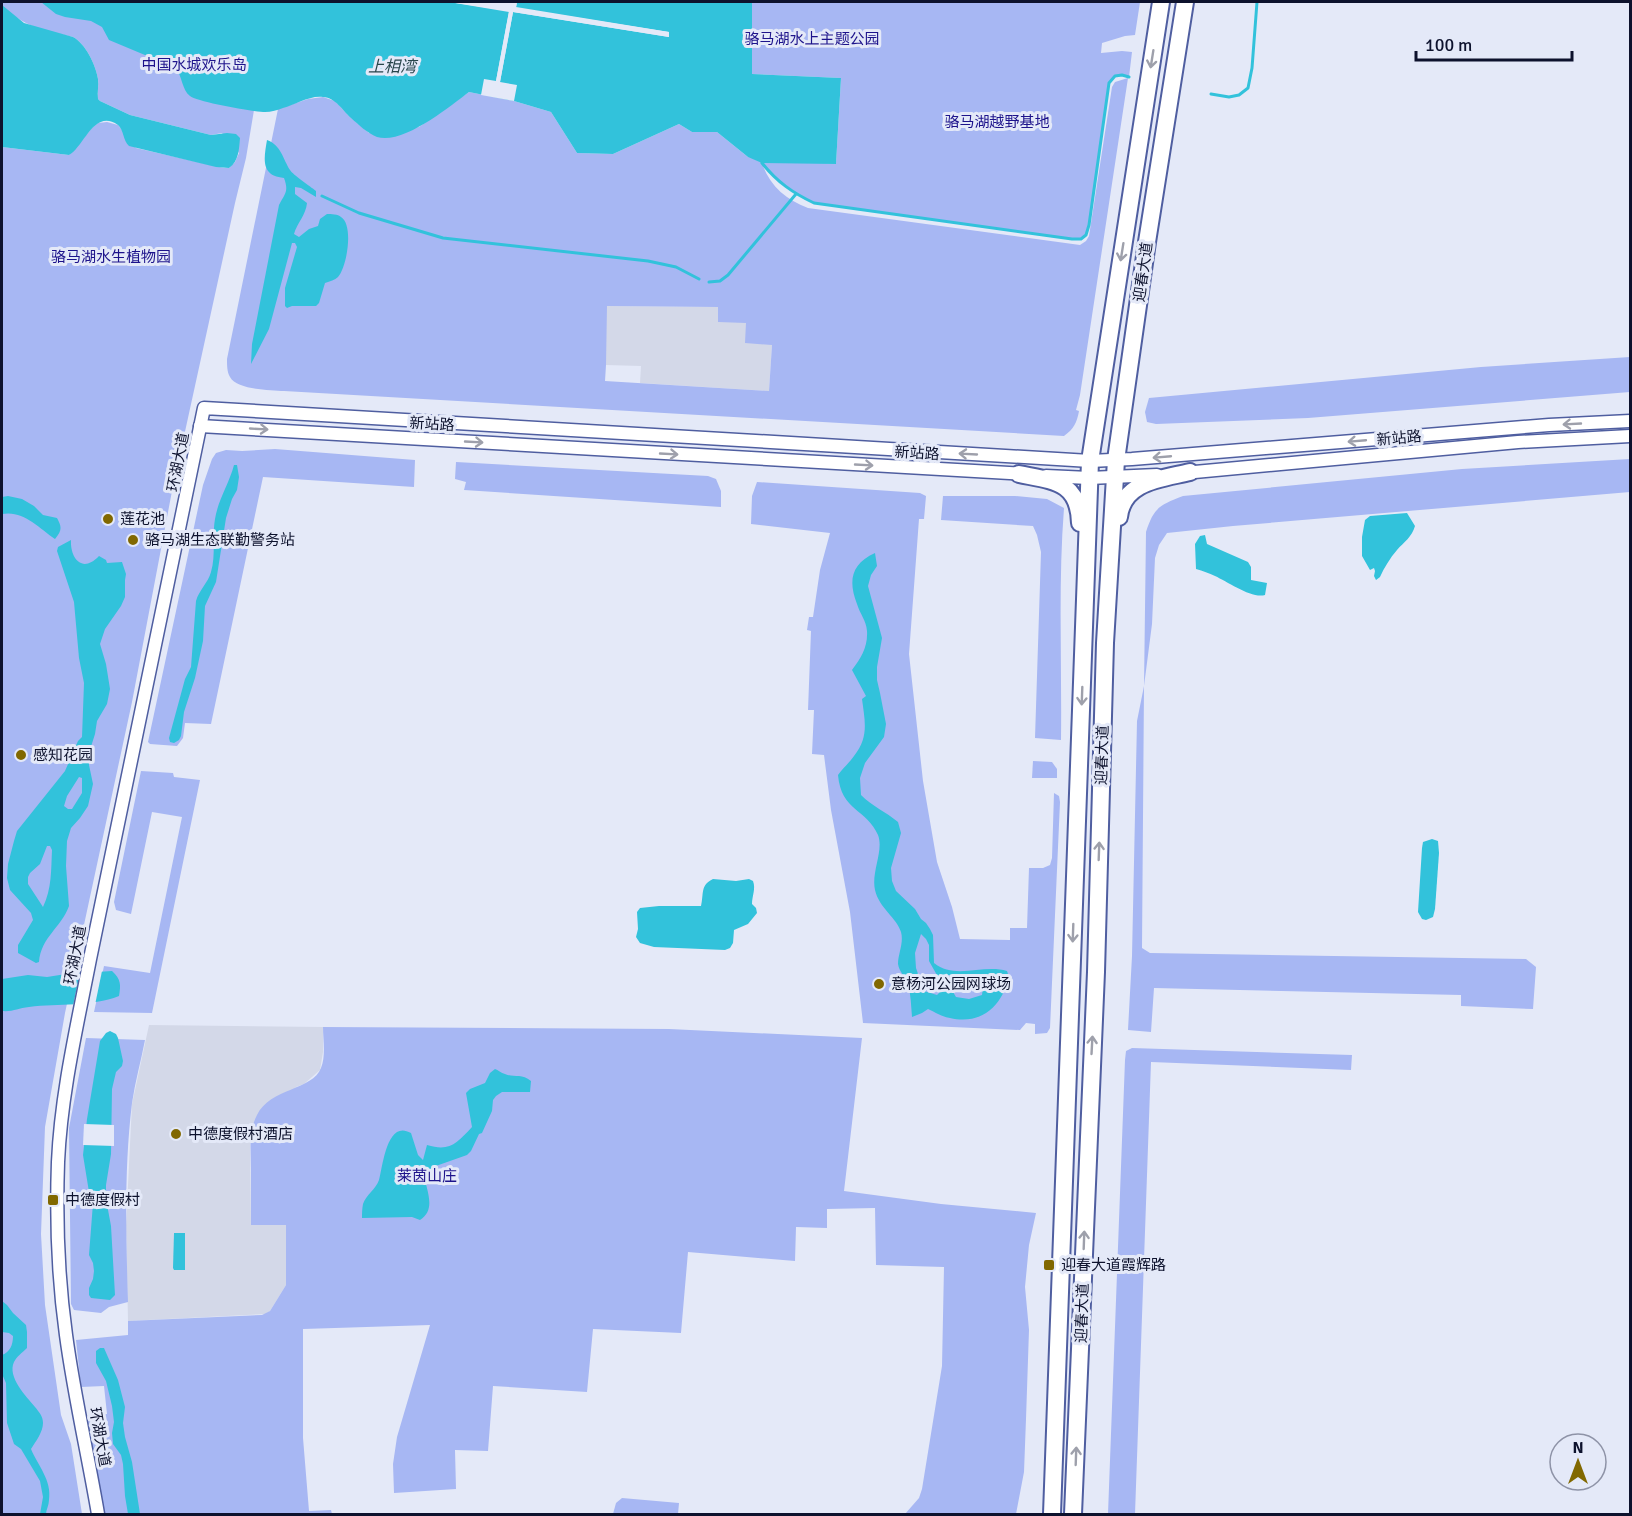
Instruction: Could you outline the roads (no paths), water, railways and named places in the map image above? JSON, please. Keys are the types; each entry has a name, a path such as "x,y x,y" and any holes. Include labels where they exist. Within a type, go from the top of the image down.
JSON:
{"main road":[{"name":"迎春大道","path":"1052,1515 1090,461 1161,2"},
{"name":"迎春大道","path":"1073,1515 1096,960 1105,643 1116,460 1147,242 1185,2"},
{"path":"1105,643 1120,509 1126,496 1133,489 1150,482 1190,472"},
{"path":"1019,474 1058,483 1068,489 1079,510 1083,659"},
{"path":"1086,558 1110,559"}],"street":[{"name":"新站路","path":"204,408 1090,461 1549,425 1630,422"},
{"name":"环湖大道","path":"98,1515 66,1334 59,1253 57,1192 59,1146 79,1012 204,408"},
{"name":"新站路","path":"200,426 1089,478 1190,472 1518,442 1630,436"}],"water":[{"name":"上相湾","path":"41,2 449,2 509,11 496,81 500,82 513,12 669,37 669,32 516,7 517,2 752,2 752,74 841,78 836,164 762,163 748,157 717,132 692,132 679,124 613,154 577,153 551,112 514,101 469,92 438,115 412,130 388,138 377,137 363,129 328,98 313,97 265,112 226,106 190,96 176,68 109,40 102,27 91,21 56,14"},
{"path":"2,5 24,23 77,40 86,49 95,67 100,101 130,115 211,135 236,134 240,138 235,162 229,168 216,167 129,146 120,127 110,121 102,121 96,125 69,155 2,147"},
{"path":"267,140 276,145 292,172 316,191 316,197 295,187 295,194 307,203 294,234 299,237 309,229 318,226 320,219 327,214 336,215 345,221 348,246 341,272 337,278 325,283 319,303 316,306 287,308 285,288 297,247 295,243 292,243 269,329 251,364 252,344 279,205 286,190 284,178 271,174 265,165"},
{"path":"234,465 237,465 239,477 237,490 226,518 216,582 205,606 203,641 195,678 184,712 181,736 174,743 170,742 169,738 185,679 191,667 196,601 211,572 216,512"},
{"path":"2,497 22,499 43,515 57,518 60,529 55,539 24,517 10,513 2,514"},
{"path":"1407,513 1415,526 1414,530 1376,580 1374,568 1370,570 1362,556 1365,520 1370,516"},
{"path":"1205,535 1207,544 1248,562 1251,567 1251,580 1267,583 1265,595 1254,595 1196,569 1195,544 1200,536"},
{"path":"71,540 75,558 82,564 87,564 99,556 107,563 122,562 126,574 125,597 105,629 100,644 110,689 107,704 97,721 89,753 93,784 88,806 71,828 67,841 69,906 47,939 39,962 36,963 18,953 18,945 33,920 31,913 10,890 7,878 8,864 17,831 65,771 82,737 84,683 79,658 74,602 57,551 58,547","holes":["79,777 82,778 82,793 72,809 68,809 64,806 67,796","47,846 50,846 52,850 51,872 50,886 43,907 28,884 28,877 40,864"]},
{"path":"875,553 877,566 868,586 882,638 877,680 886,724 884,737 865,763 860,778 861,795 898,822 901,833 891,868 892,881 896,891 915,909 930,929 933,935 934,963 942,968 960,971 998,969 1007,971 1007,984 997,1004 986,1013 972,1019 941,1016 928,1009 912,1017 908,984 898,964 901,932 880,902 875,890 874,883 880,848 878,835 868,820 849,803 840,787 838,775 859,749 865,729 862,699 866,696 852,670 863,652 867,631 854,596 852,581 856,568 867,557","holes":["921,934 929,945 929,961 938,977 940,992 937,995 924,991 916,968 915,953","978,974 987,982 983,987 982,995 969,999 956,997 945,976 965,977"]},
{"path":"1432,839 1438,841 1439,853 1435,909 1433,917 1426,920 1422,919 1418,912 1422,848 1423,842"},
{"path":"713,879 736,881 749,879 754,884 752,904 757,913 748,924 734,930 733,943 730,948 725,950 654,947 640,943 636,937 637,912 640,908 701,906 704,887"},
{"path":"112,971 120,982 119,996 86,1003 2,1011 2,979 28,975 47,977"},
{"path":"110,1031 118,1038 123,1061 122,1066 116,1072 112,1089 111,1154 106,1185 115,1295 110,1300 91,1298 89,1295 94,1271 89,1255 93,1203 83,1155 100,1041"},
{"path":"495,1069 531,1081 530,1092 502,1092 496,1096 482,1133 479,1134 471,1151 467,1155 433,1167 424,1174 429,1199 425,1216 420,1220 412,1217 362,1218 363,1204 379,1180 388,1146 396,1132 403,1130 411,1133 418,1155 423,1160 427,1145 447,1147 457,1142 472,1127 466,1093 485,1083"},
{"path":"174,1233 185,1233 185,1270 174,1270 173,1268"},
{"path":"2,1301 26,1325 27,1348 14,1362 13,1374 18,1386 42,1418 42,1430 31,1449 48,1486 49,1502 46,1514 40,1514 43,1497 40,1481 21,1449 14,1444 7,1423 6,1383 2,1374 2,1355 10,1348 13,1336 2,1332"},
{"path":"104,1348 118,1380 125,1407 123,1423 140,1514 128,1514 123,1464 121,1455 113,1444 112,1406 106,1381 96,1363 96,1351"}],"waterway":[{"path":"1211,94 1229,97 1239,95 1248,88 1252,68 1257,2"},
{"path":"762,163 786,186 814,203 1081,239 1086,235 1089,225 1109,83 1115,76 1129,77"},
{"path":"709,282 720,281 728,275 796,194"},
{"path":"322,196 359,213 443,238 648,261 676,267 699,279"}],"place":[{"name":"莲花池","path":"108,519"},
{"name":"骆马湖生态联勤警务站","path":"133,540"},
{"name":"感知花园","path":"21,755"},
{"name":"意杨河公园网球场","path":"879,984"},
{"name":"中德度假村酒店","path":"176,1134"},
{"name":"中德度假村","path":"53,1200"},
{"name":"迎春大道霞辉路","path":"1049,1265"}],"park label":[{"name":"骆马湖水上主题公园","path":"812,39"},
{"name":"中国水城欢乐岛","path":"194,65"},
{"name":"骆马湖越野基地","path":"997,122"},
{"name":"骆马湖水生植物园","path":"111,257"},
{"name":"莱茵山庄","path":"427,1176"}]}
